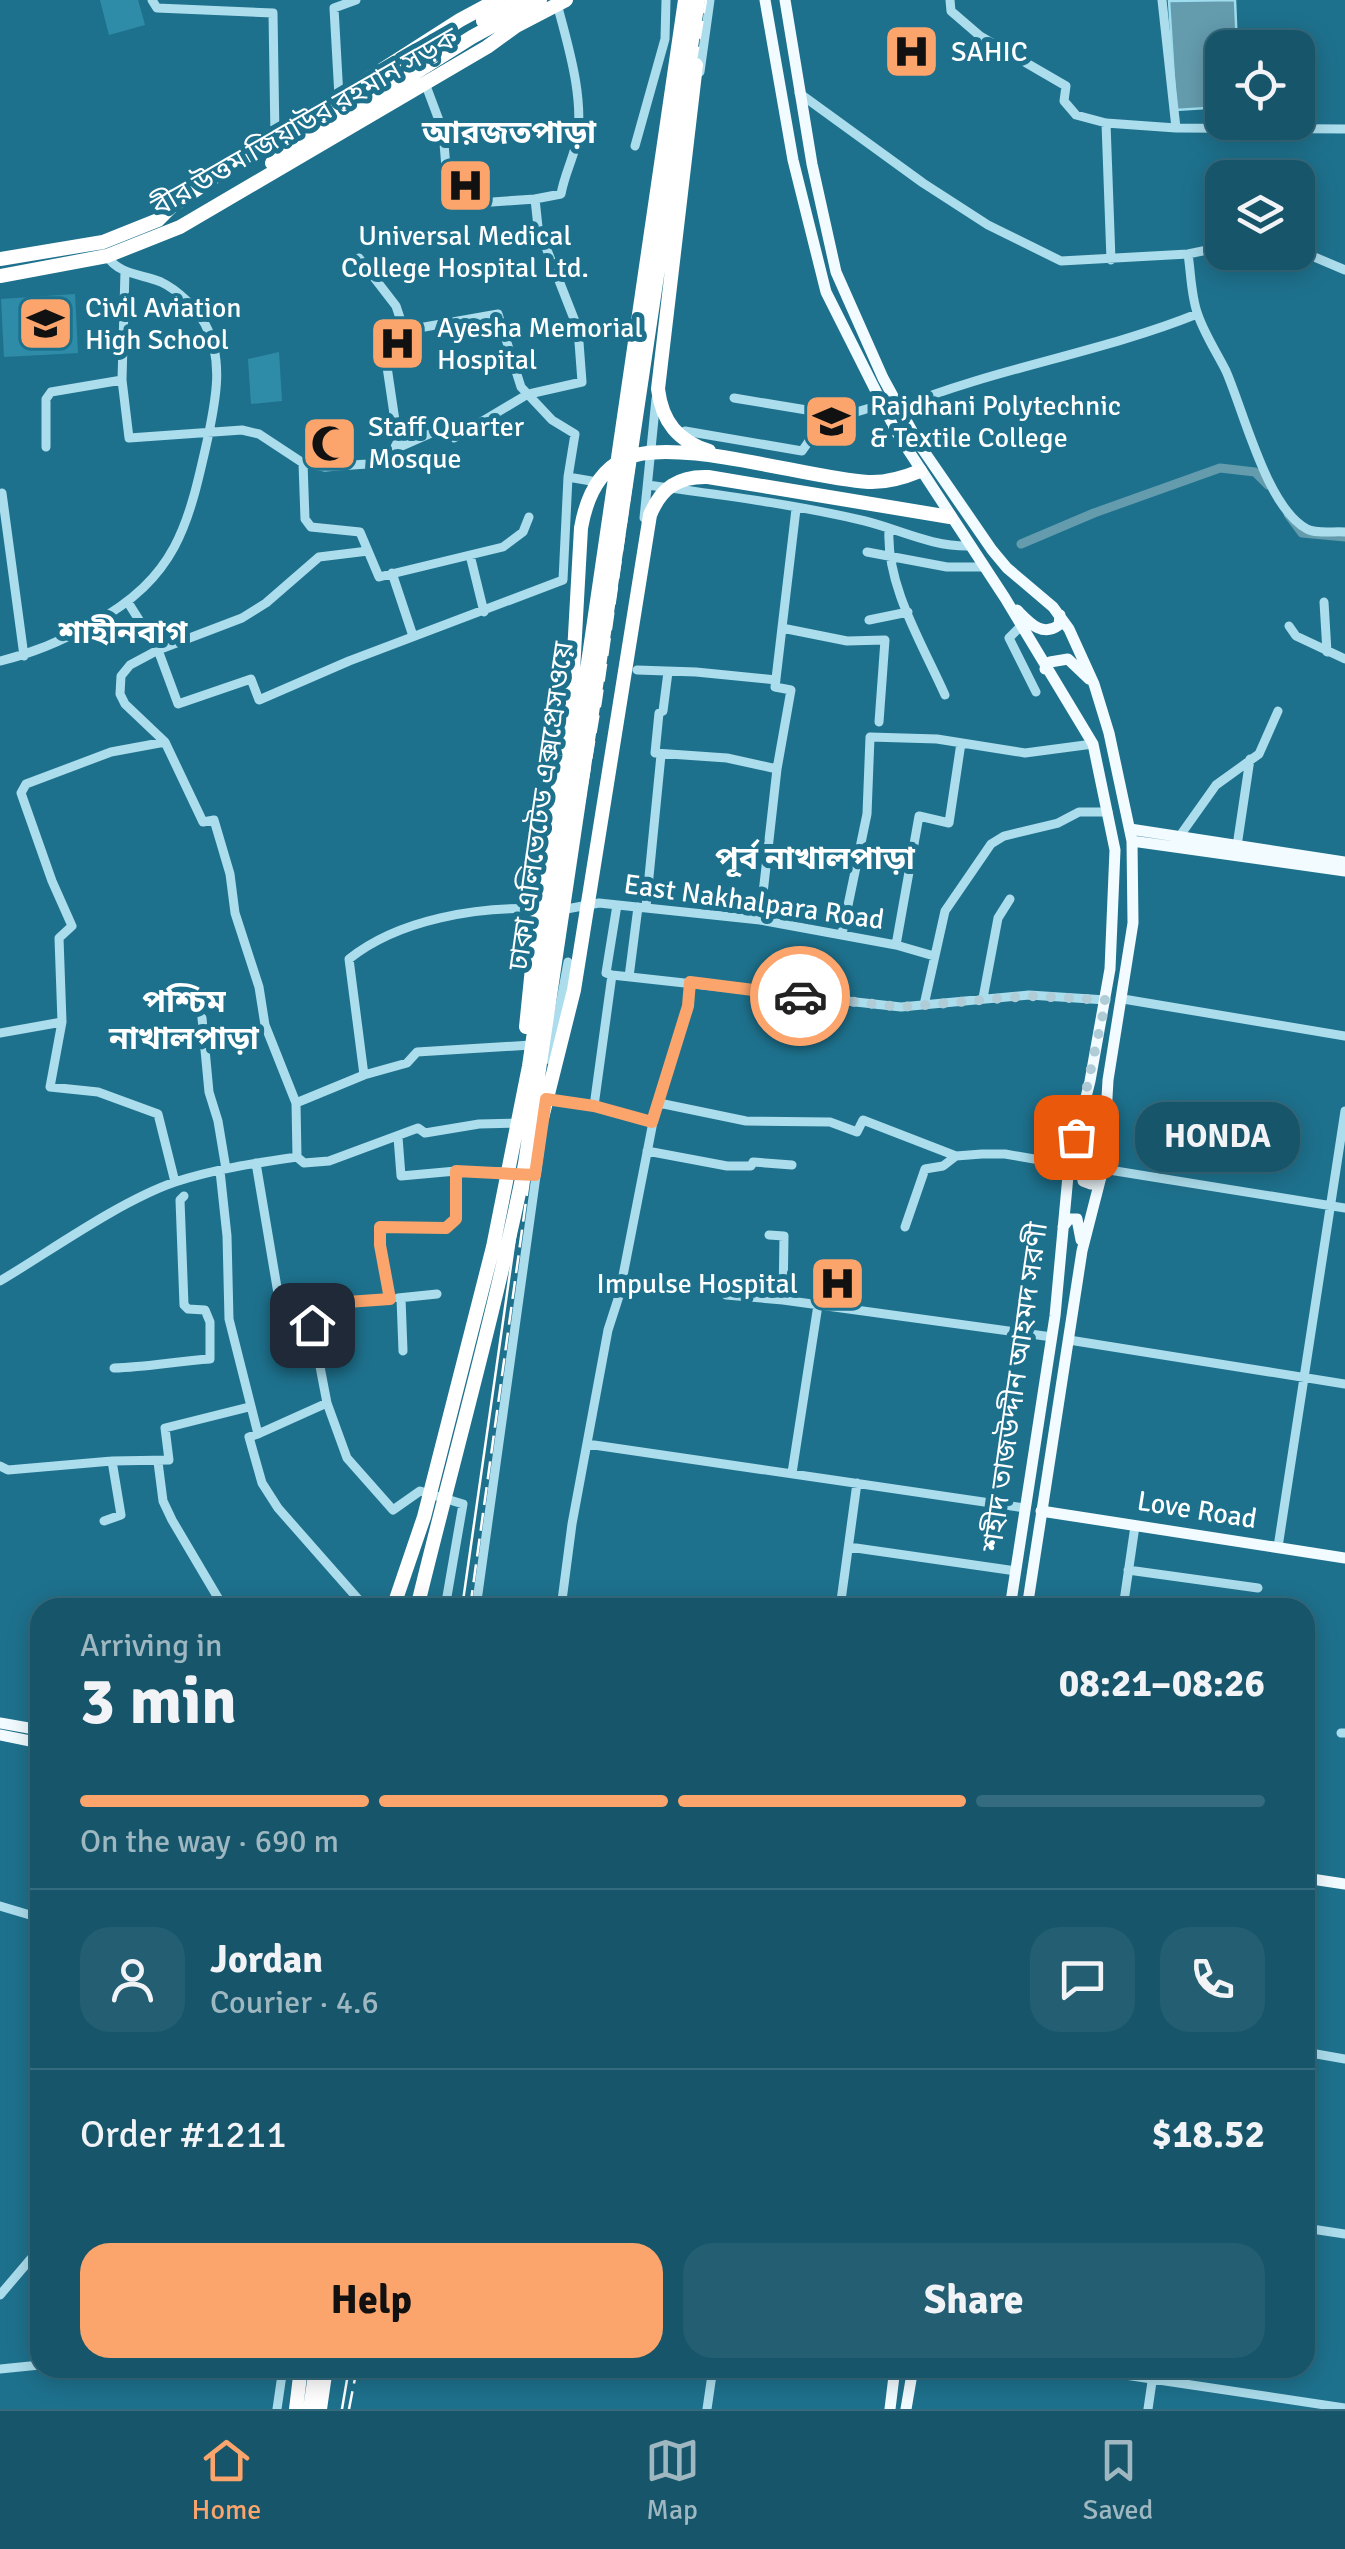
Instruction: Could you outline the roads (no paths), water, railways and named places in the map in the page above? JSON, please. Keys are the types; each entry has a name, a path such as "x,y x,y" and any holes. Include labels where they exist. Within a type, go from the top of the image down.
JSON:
{"highway":[{"name":"বীর উত্তম জিয়াউর রহমান সড়ক","path":"0,276 107,256 160,226 171,206 497,0"},
{"path":"160,226 518,0"},
{"path":"160,226 540,0"},
{"name":"ঢাকা এলিভেটেড এক্সপ্রেসওয়ে","path":"397,1598 424,1517 474,1324 529,1066 685,0"},
{"name":"ঢাকা এলিভেটেড এক্সপ্রেসওয়ে","path":"419,1598 530,1170 531,1123 696,0"},
{"name":"বীর উত্তম জিয়াউর রহমান সড়ক","path":"0,259 103,242 195,219 562,2"},
{"path":"694,22 691,118 658,389 664,417 680,437 704,450 738,460"},
{"path":"529,1066 526,1035 532,958 571,707 581,528 586,503 601,477 627,458 660,452 738,460 866,482 899,479 920,471"},
{"path":"530,1170 574,990 650,515 656,500 683,479 708,477 950,516"},
{"path":"296,2409 300,2378"},
{"path":"310,2409 315,2378"},
{"path":"320,2409 325,2378"}],"main road":[{"path":"785,0 836,272 918,444 992,550 1060,615 1094,684 1131,835 1134,912 1108,1080 1101,1175 1082,1251 1029,1598"},
{"name":"শহীদ তাজউদ্দীন আহমদ সরণী","path":"764,4 793,160 826,292 920,471 1005,598 1094,744 1108,812 1116,866 1106,1000 1069,1165 1052,1337 1012,1598"},
{"path":"1005,598 1035,627 1044,630 1058,625 1060,615"},
{"path":"1045,669 1050,662 1068,659 1094,684"},
{"path":"1131,835 1179,837 1345,862"},
{"path":"1131,835 1345,870"},
{"path":"1078,1132 1083,1181 1090,1184 1101,1175"},
{"path":"1063,1227 1069,1218 1080,1222 1082,1251"},
{"name":"Love Road","path":"1042,1511 1345,1558"},
{"path":"0,1722 30,1728"},
{"path":"0,1735 30,1741"},
{"path":"1315,1880 1345,1884"},
{"path":"890,2409 894,2378"},
{"path":"906,2409 911,2378"}],"street":[{"path":"152,0 157,8 272,13 275,138"},
{"path":"340,97 334,8 356,0"},
{"path":"518,0 535,15"},
{"path":"635,146 665,40 666,0"},
{"path":"531,1123 531,1046 582,711 604,524 642,328 653,234 696,0"},
{"path":"615,738 710,0"},
{"path":"950,0 951,10 980,36 1066,86 1064,101 1076,114 1106,122 1176,128 1345,129"},
{"path":"1162,0 1176,128"},
{"path":"425,84 443,131 449,206 561,194 565,171 576,146 574,66 562,2"},
{"path":"800,93 924,184 988,225 1061,261 1205,250"},
{"path":"1106,122 1111,260"},
{"path":"125,271 122,380 129,438 242,430 259,434 303,463 356,466 382,459 434,432 454,438 529,394 582,382 578,329 538,227 535,199"},
{"path":"1188,254 1197,314 1247,420 1258,458 1292,516 1309,530 1345,532"},
{"path":"0,661 58,644 129,604 151,584 185,524 209,433 217,358 196,311 164,283 112,265 107,256"},
{"path":"1315,257 1345,270"},
{"path":"359,258 396,306 400,318 386,360 398,441 393,450"},
{"path":"129,604 158,650 178,704 251,679 259,700 563,580 568,477 576,434 552,420 521,386 498,314 396,332"},
{"path":"898,408 945,388 1142,336 1197,314"},
{"path":"46,448 47,395 122,380"},
{"path":"734,398 843,416 883,404"},
{"path":"685,431 802,450 810,441 834,442 843,416"},
{"path":"303,463 305,519 312,527 360,532 378,576 503,547 523,532 529,517"},
{"path":"568,477 597,482"},
{"path":"648,485 868,522 949,547 970,546"},
{"path":"2,492 24,656"},
{"path":"760,920 777,769 791,690 776,688 776,680 796,509"},
{"path":"889,530 888,554 908,612 945,695"},
{"path":"368,551 319,557 266,603 242,618 130,665 121,676 120,694 125,704 165,742 204,822 214,820 230,874 235,913 260,987 265,1026 296,1104 297,1157 304,1163 329,1160 418,1128 425,1133 479,1124 531,1123"},
{"path":"868,552 947,567 984,567"},
{"path":"470,555 484,612"},
{"path":"392,573 413,636"},
{"path":"1324,602 1327,652"},
{"path":"868,620 908,612"},
{"path":"1022,626 1009,638 1036,692"},
{"path":"1289,626 1296,636 1345,660"},
{"path":"782,628 847,641 885,640 879,722"},
{"path":"637,670 776,680"},
{"path":"668,672 655,753 727,758 777,769"},
{"path":"1179,837 1216,786 1260,754 1278,711"},
{"path":"842,934 868,814 870,737 961,743 1024,753 1094,744"},
{"path":"165,742 111,752 26,784 20,794 72,926 59,938 62,1022 50,1087 98,1092 158,1114 175,1182"},
{"path":"896,944 919,816 948,822 961,743"},
{"path":"629,978 661,755"},
{"path":"1237,846 1250,759"},
{"path":"924,1005 945,911 997,839 1058,824 1080,812 1108,812"},
{"path":"983,998 998,918 1010,900"},
{"name":"East Nakhalpara Road","path":"364,1075 349,959 386,936 468,913 566,910 599,903 760,920 896,944 934,956"},
{"path":"617,905 606,973 612,975 901,1007 1030,996 1106,1000"},
{"path":"531,1123 546,1099 568,962"},
{"path":"594,1106 612,975"},
{"path":"563,1598 608,1330 619,1296 652,1122 688,1006 690,982"},
{"path":"1122,998 1345,1036"},
{"path":"202,1018 209,1092 218,1121 223,1170 229,1319 258,1434"},
{"path":"0,1033 62,1022"},
{"path":"296,1104 364,1075 407,1063 417,1052 531,1046"},
{"path":"546,1099 594,1106 652,1122"},
{"path":"660,1103 746,1121 830,1122 857,1132 863,1120 956,1156 1005,1154 1069,1165"},
{"path":"1278,1547 1345,1111"},
{"path":"398,1138 401,1176 530,1170 477,1598"},
{"path":"647,1150 727,1166 751,1166 752,1162 792,1165"},
{"path":"905,1228 925,1169 943,1166 956,1156"},
{"path":"0,1281 130,1203 175,1182 297,1157"},
{"path":"256,1163 284,1330"},
{"path":"403,1352 396,1298 380,1245 380,1227 446,1228 456,1219 456,1171"},
{"path":"1101,1175 1345,1208"},
{"path":"114,1368 210,1359 210,1322 204,1310 184,1306 180,1200 184,1196"},
{"path":"768,1235 784,1236 783,1300"},
{"path":"437,1294 347,1302 349,1323 312,1325 327,1403 347,1458 393,1510 420,1492 463,1504 447,1598"},
{"path":"726,1295 1052,1337"},
{"path":"792,1473 818,1305"},
{"path":"1069,1340 1345,1384"},
{"path":"327,1403 249,1437 262,1483 290,1523 357,1598"},
{"path":"0,1466 8,1470 169,1460 165,1428 249,1408"},
{"path":"587,1444 1025,1508"},
{"path":"104,1521 121,1515 112,1461"},
{"path":"158,1462 163,1502 215,1598"},
{"path":"841,1598 858,1483"},
{"path":"1124,1598 1135,1526"},
{"path":"849,1547 1016,1570"},
{"path":"1128,1570 1258,1588"},
{"path":"0,1906 30,1915"},
{"path":"1315,2054 1345,2059"},
{"path":"1315,2230 1345,2234"},
{"path":"0,2295 30,2260"},
{"path":"0,2369 30,2366"},
{"path":"277,2409 282,2378"},
{"path":"707,2409 712,2378"},
{"path":"1148,2409 1152,2378"},
{"path":"1176,2378 1307,2406 1345,2408"}],"waterway":[{"path":"1021,544 1220,468 1255,472 1268,485"},
{"path":"1288,514 1302,533 1345,537"}],"tram line":[{"path":"463,1598 656,252 698,0"},
{"path":"342,2409 347,2378"}],"railway":[{"path":"471,1598 566,910 601,700 664,253 706,0"},
{"path":"349,2409 355,2378"}],"place":[{"name":"SAHIC","path":"912,52"},
{"name":"Universal Medical College Hospital Ltd.","path":"465,185"},
{"name":"Civil Aviation High School","path":"46,324"},
{"name":"Ayesha Memorial Hospital","path":"398,344"},
{"name":"Rajdhani Polytechnic & Textile College","path":"831,422"},
{"name":"Staff Quarter Mosque","path":"329,443"},
{"name":"HONDA","path":"1076,1137"},
{"name":"Impulse Hospital","path":"837,1284"}],"district":[{"name":"আরজতপাড়া","path":"509,132"},
{"name":"শাহীনবাগ","path":"123,632"},
{"name":"পূর্ব নাখালপাড়া","path":"815,858"},
{"name":"পশ্চিম নাখালপাড়া","path":"184,1020"}]}
